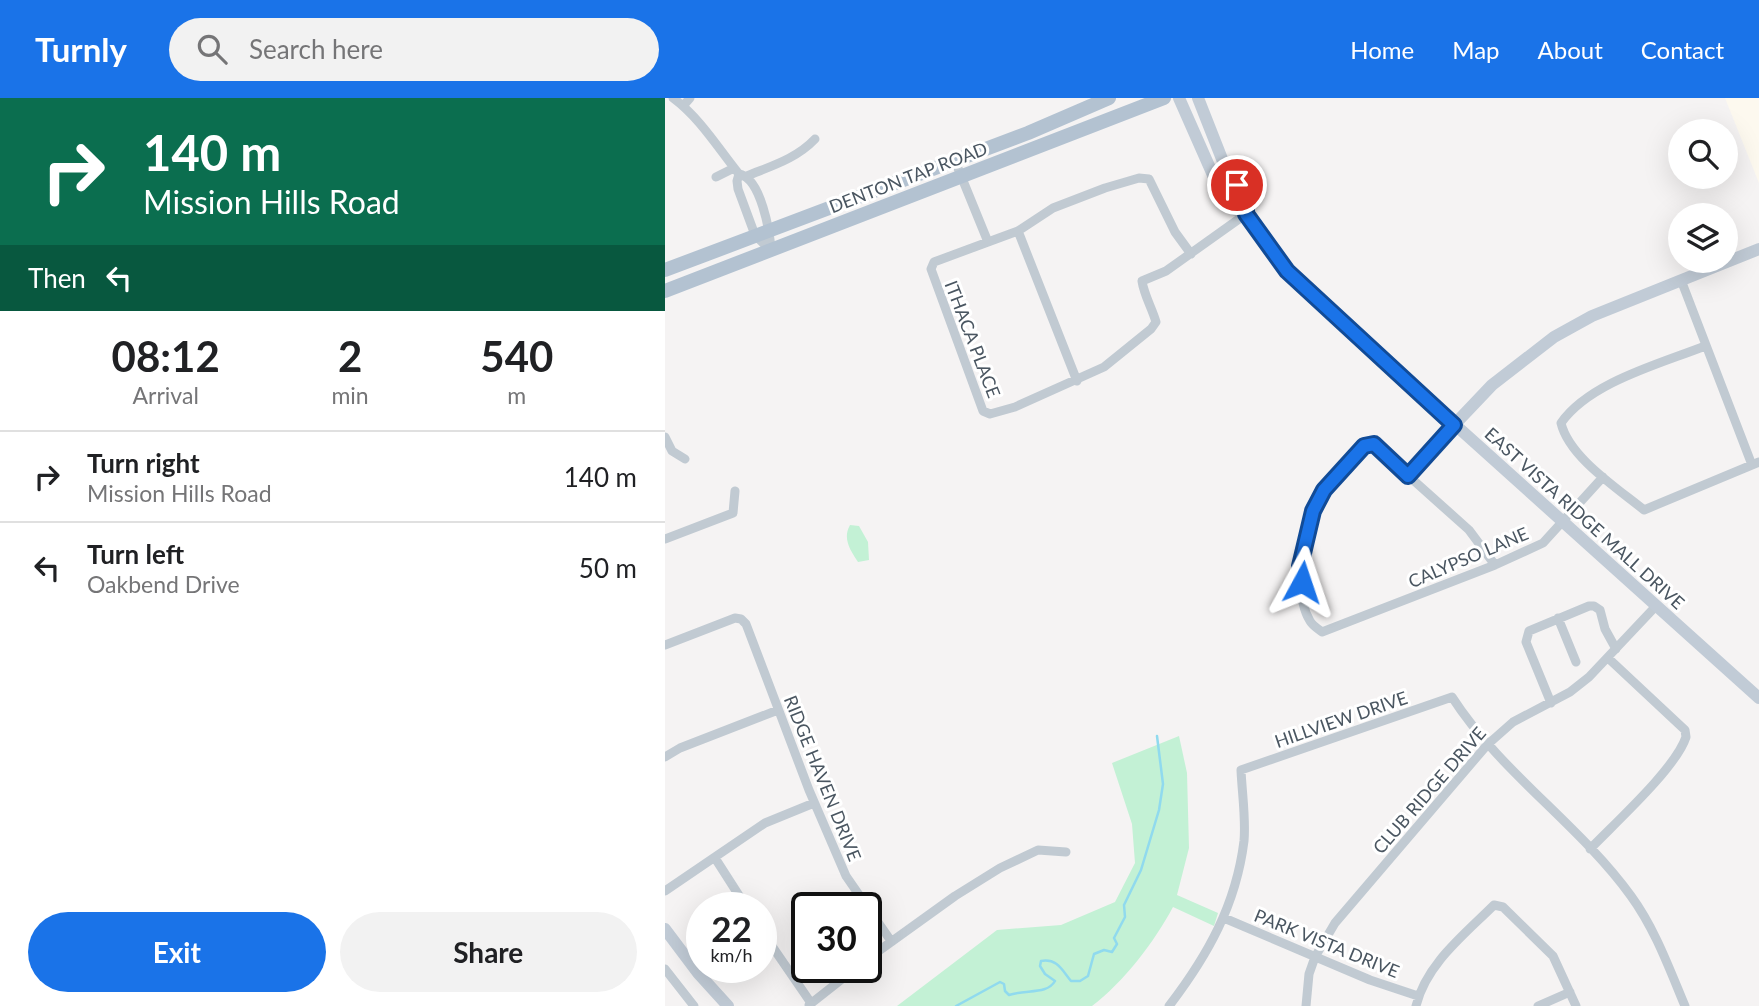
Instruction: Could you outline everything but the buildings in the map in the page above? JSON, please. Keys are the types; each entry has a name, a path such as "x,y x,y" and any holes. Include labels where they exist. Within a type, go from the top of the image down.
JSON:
{"main road":[{"name":"DENTON TAP ROAD","path":"665,270 1028,134 1109,98"},
{"name":"DENTON TAP ROAD","path":"665,291 1164,98"},
{"name":"EAST VISTA RIDGE MALL DRIVE","path":"1179,98 1233,209 1245,213 1287,271 1454,425 1759,698"},
{"name":"EAST VISTA RIDGE MALL DRIVE","path":"1198,98 1223,159 1246,199 1245,213"},
{"path":"1454,425 1492,385 1554,337 1592,316 1759,249"},
{"path":"665,929 698,973 728,1006"}],"street":[{"path":"673,98 683,106 756,191 770,230 771,251"},
{"path":"683,106 690,98"},
{"path":"716,177 794,157 815,139"},
{"path":"955,161 988,242 1018,231 1053,208 1139,178 1149,180 1175,232 1191,254"},
{"path":"740,173 738,189 755,235 771,251"},
{"name":"ITHACA PLACE","path":"988,242 934,262 931,269 983,411 990,414 1016,407 1104,367 1156,322 1142,281 1167,271 1245,213"},
{"path":"1018,231 1077,381"},
{"path":"1681,280 1705,346 1756,463 1644,510 1602,477 1564,436 1561,423 1568,413 1604,388 1705,346"},
{"path":"1454,425 1408,476 1469,530 1495,565"},
{"path":"665,437 672,451 685,459"},
{"name":"CALYPSO LANE","path":"1408,476 1374,444 1364,446 1324,490 1313,511 1300,566 1303,599 1310,621 1322,632 1495,565 1543,542 1602,477"},
{"path":"665,539 733,513 735,491"},
{"path":"1551,703 1526,642 1526,636 1531,629 1589,606 1598,607 1605,629 1616,649"},
{"name":"CLUB RIDGE DRIVE","path":"1306,1006 1309,975 1315,957 1335,923 1487,745 1513,722 1570,692 1608,659 1656,606"},
{"path":"1558,618 1576,662"},
{"name":"RIDGE HAVEN DRIVE","path":"665,645 729,620 741,619 746,624 814,803 846,876 891,941"},
{"path":"1590,849 1647,791 1667,767 1686,737 1685,730 1608,659"},
{"name":"HILLVIEW DRIVE","path":"1224,918 1244,839 1241,770 1452,697 1487,745"},
{"path":"665,757 680,748 778,710"},
{"path":"1487,745 1590,849 1630,894 1649,922 1685,1006"},
{"path":"665,891 765,823 814,803"},
{"path":"882,948 1000,868 1038,849 1066,852"},
{"path":"715,858 737,892"},
{"path":"1417,1001 1433,969 1494,905 1503,906 1553,956 1576,1006"},
{"path":"1170,1006 1210,948 1224,918"},
{"name":"PARK VISTA DRIVE","path":"1224,918 1417,1001"},
{"path":"777,955 809,1005 837,983"},
{"path":"665,968 694,1006"},
{"path":"1538,1006 1570,992"}],"shaded area":[{"path":"1725,98 1759,98 1759,183 1738,130 1738,119 1733,119"}],"green space":[{"path":"850,525 859,526 868,542 869,560 858,562 850,549 847,535"},
{"path":"1179,736 1187,773 1189,848 1177,895 1218,913 1214,926 1173,907 1137,961 1104,997 1092,1006 897,1006 997,930 1061,925 1115,902 1135,863 1132,824 1112,763"}],"waterway":[{"path":"956,1006 1000,982 1004,984 1009,995 1047,988 1055,981 1045,974 1040,966 1041,961 1055,963 1071,981 1080,981 1088,976 1094,954 1104,950 1112,952 1117,944 1114,938 1125,917 1124,905 1141,870 1159,810 1163,784 1157,736"}],"route":[{"path":"1237,185 1246,199 1246,214 1287,271 1454,425 1408,476 1374,444 1364,446 1324,490 1313,511 1300,566 1302,582"}]}
